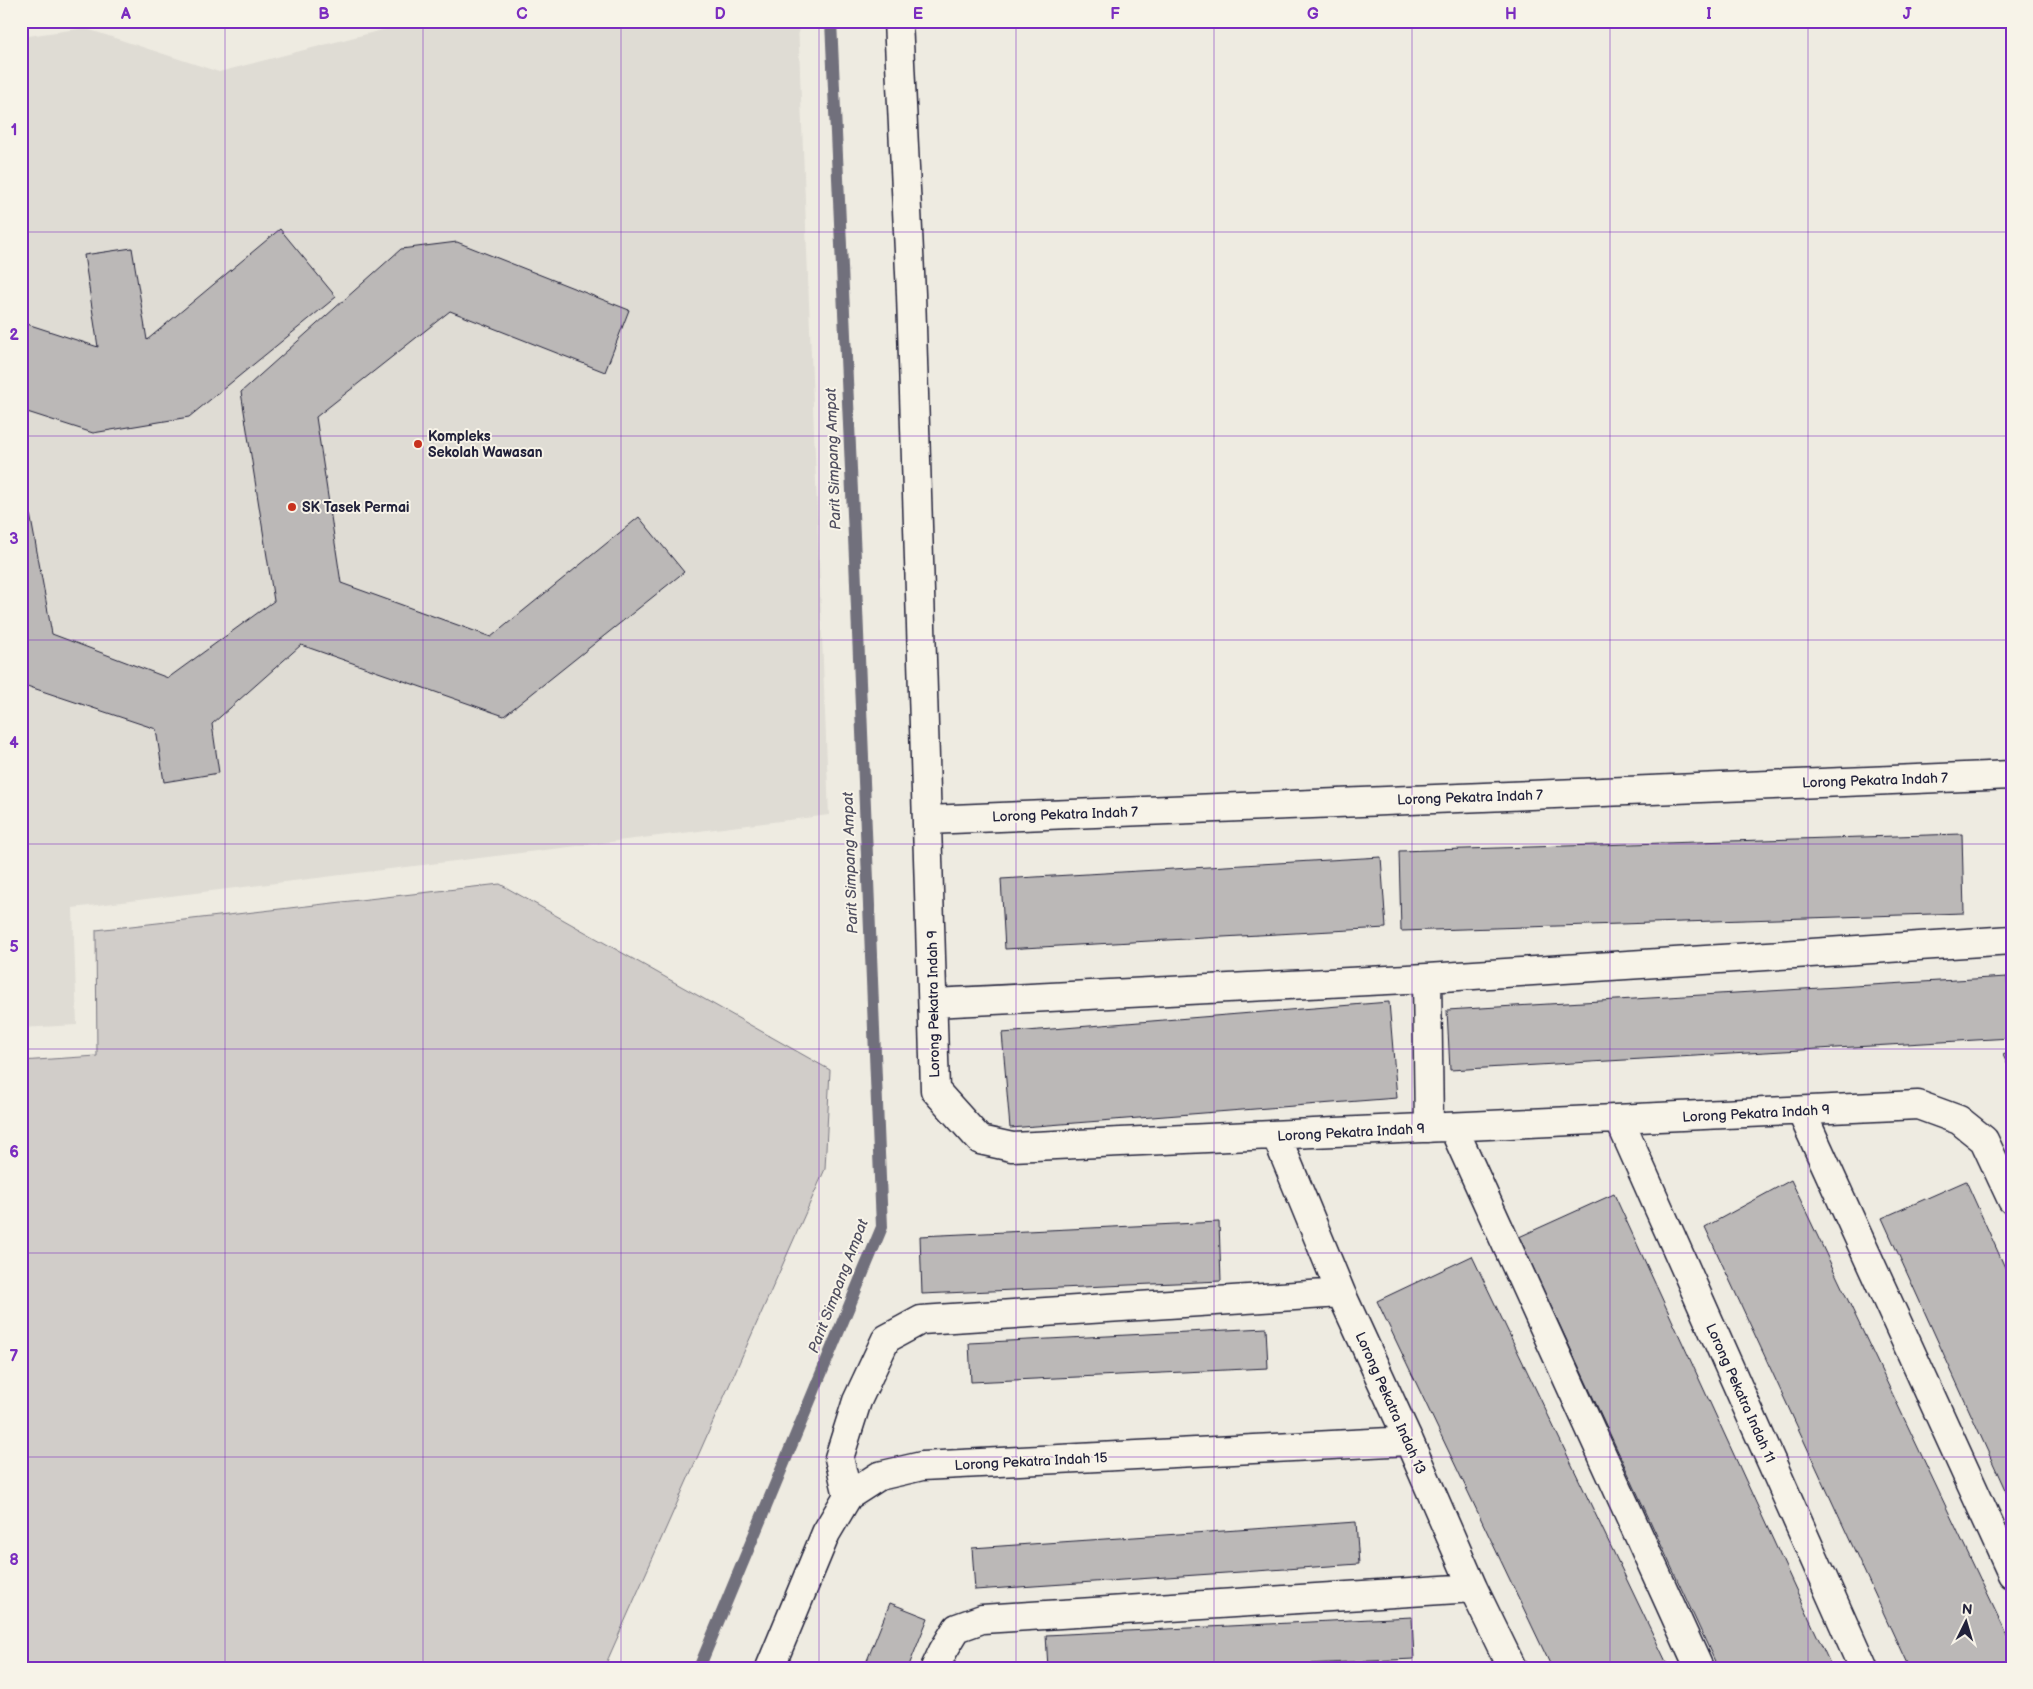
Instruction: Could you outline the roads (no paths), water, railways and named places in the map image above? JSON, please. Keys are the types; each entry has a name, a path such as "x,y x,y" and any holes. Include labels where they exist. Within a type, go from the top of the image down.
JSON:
{"street":[{"name":"Lorong Pekatra Indah 9","path":"898,21 911,294 935,1090 980,1140 1012,1147 1918,1105 1959,1120 1984,1140 2012,1200"},
{"name":"Lorong Pekatra Indah 7","path":"928,820 2009,781"},
{"path":"933,1003 1426,978 2012,940"},
{"path":"1426,978 1441,1127 1699,1668"},
{"path":"1801,1111 2012,1574"},
{"name":"Lorong Pekatra Indah 11","path":"1619,1119 1863,1668"},
{"name":"Lorong Pekatra Indah 13","path":"1276,1135 1341,1293 1409,1441 1473,1588 1512,1668"},
{"path":"848,1496 839,1458 857,1401 886,1339 921,1320 1341,1293"},
{"name":"Lorong Pekatra Indah 15","path":"770,1668 826,1533 848,1496 879,1476 922,1466 1409,1441"},
{"path":"935,1668 957,1628 982,1619 1473,1588"}],"waterway":[{"name":"Parit Simpang Ampat","path":"699,1668 882,1227 831,21"}],"place":[{"name":"Kompleks Sekolah Wawasan","path":"418,444"},
{"name":"SK Tasek Permai","path":"292,507"}]}
